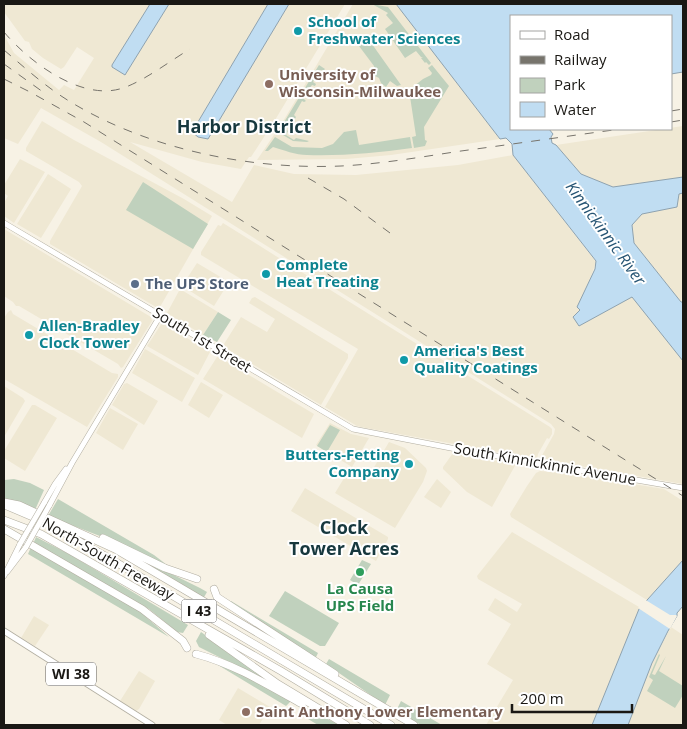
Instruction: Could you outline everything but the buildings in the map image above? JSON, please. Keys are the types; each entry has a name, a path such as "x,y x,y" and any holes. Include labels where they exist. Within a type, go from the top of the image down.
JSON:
{"highway":[{"path":"4,504 19,505 100,537 165,568 197,579"},
{"name":"North-South Freeway","path":"4,504 47,523 391,725"},
{"name":"North-South Freeway","path":"4,520 41,534 280,671 370,725"},
{"path":"57,521 115,549 415,725"},
{"path":"4,529 142,609 183,642 187,648"},
{"path":"214,589 217,597 366,696"},
{"path":"179,613 278,684 345,725"},
{"path":"196,654 232,667 345,725"}],"main road":[{"name":"South 1st Street","path":"4,223 346,426 360,431 406,440"},
{"path":"4,575 20,544 47,504 160,316"},
{"name":"South Kinnickinnic Avenue","path":"406,440 683,488"},
{"path":"4,575 26,547 47,504"},
{"name":"WI 38","path":"4,631 152,725"}],"shaded area":[{"path":"4,4 150,4 112,65 125,75 169,4 268,4 192,132 198,137 208,139 289,4 345,4 275,120 241,169 202,162 130,142 232,202 254,165 294,174 356,175 458,165 513,155 596,262 578,313 579,326 632,296 683,361 683,484 540,459 554,434 555,429 551,424 101,142 41,108 18,144 4,138 4,35 14,53 59,90 64,85 74,90 94,58 77,47 61,69 32,49 29,42 25,41 4,12"},
{"path":"353,4 396,4 500,139 391,155 346,159 257,160 282,123"},
{"path":"42,121 212,216 160,307 156,307 50,244 82,186 79,182 26,151"},
{"path":"683,126 683,177 613,187 581,174 556,145 656,130 672,130 672,128"},
{"path":"20,159 45,172 14,223 4,216 4,201 8,196 4,193 4,185"},
{"path":"48,174 71,189 41,238 17,224"},
{"path":"683,193 683,290 681,302 634,243 632,225 642,214 677,207 679,194"},
{"path":"223,223 550,427 552,434 549,439 547,438 537,459 357,426 325,407 358,349 201,255 218,225 221,226"},
{"path":"4,229 151,317 152,321 123,367 121,368 118,364 16,306 4,296"},
{"path":"197,263 229,282 214,306 182,286"},
{"path":"180,289 218,312 203,335 167,313"},
{"path":"255,297 348,354 348,358 321,405 224,347 241,317 267,332 275,319 249,303"},
{"path":"11,310 13,314 112,373 118,374 118,377 87,427 4,379 4,318"},
{"path":"162,323 210,352 198,375 147,346"},
{"path":"145,349 195,378 182,402 132,373"},
{"path":"217,357 314,414 302,438 203,379"},
{"path":"201,382 223,395 209,418 188,405"},
{"path":"127,383 158,401 144,425 112,405 124,384"},
{"path":"4,386 25,401 4,437"},
{"path":"32,405 57,418 25,471 4,458 4,451"},
{"path":"110,408 138,424 123,450 96,433"},
{"path":"330,423 351,434 369,438 352,467 316,445"},
{"path":"389,442 405,448 427,471 423,482 395,528 335,493 349,470 367,479"},
{"path":"453,453 516,464 492,507 467,492 443,469"},
{"path":"540,471 664,489 683,501 683,560 647,600 511,517 510,514 527,486 536,473"},
{"path":"437,479 451,492 441,508 424,497"},
{"path":"305,488 388,537 376,561 291,511"},
{"path":"512,532 639,607 592,725 486,725 513,680 487,664 511,624 488,610 495,598 517,612 522,604 478,579 477,576"},
{"path":"34,616 49,625 35,646 21,638"},
{"path":"671,627 683,635 683,725 628,725 652,663"},
{"path":"139,671 155,681 136,711 120,701"},
{"name":"Saint Anthony Lower Elementary","path":"238,688 270,707 259,725 227,725 219,720"}],"green space":[{"path":"372,4 388,7 431,63 429,65 425,63 421,58 423,57 416,51 405,58 385,29 393,23 386,15 388,13"},
{"path":"366,35 401,85 397,86 390,81 386,87 375,76 374,66 359,46"},
{"path":"319,65 325,69 321,70 313,82 316,84 315,86 312,85 303,98 306,101 302,101 294,115 295,119 292,117 285,128 288,131 286,135 294,140 296,138 309,141 293,141 278,132"},
{"path":"432,65 449,86 424,127 425,140 427,141 425,146 414,148 412,137 416,136 409,90 431,75 432,73 428,68"},
{"path":"356,130 359,145 410,137 412,148 373,153 333,155 303,155 273,147 265,151 275,137 292,147 322,148 333,144 344,132"},
{"path":"143,182 208,224 193,249 126,210"},
{"path":"218,312 231,320 217,342 203,335"},
{"path":"330,425 340,430 327,452 317,446"},
{"path":"14,479 30,483 44,490 35,510 4,499 4,480"},
{"path":"58,499 154,555 171,568 118,543 48,516"},
{"path":"36,537 69,554 188,625 183,633 177,632 149,609 33,544"},
{"path":"31,547 138,610 169,637 28,554"},
{"path":"119,548 200,588 207,592 203,599"},
{"name":"La Causa UPS Field","path":"362,560 371,564 358,585 350,580"},
{"path":"285,591 339,623 325,646 320,646 269,616"},
{"path":"230,602 318,653 315,659"},
{"path":"201,632 275,685 199,647 196,641"},
{"path":"659,654 652,674 655,675 666,656 659,671 683,686 683,695 675,708 647,691 653,680 649,677"},
{"path":"329,659 390,695 385,705 326,664"},
{"path":"213,662 249,678 291,701 286,706"},
{"path":"401,701 442,725 421,725 396,711"},
{"path":"301,705 339,725 318,725 298,713"}],"water":[{"path":"150,4 169,4 125,75 112,67 112,65"},
{"path":"268,4 289,4 208,139 198,137 192,132"},
{"name":"Kinnickinnic River","path":"396,4 683,4 683,72 672,74 672,15 510,15 510,130 550,130 553,134 551,137 552,143 556,145 581,174 613,187 683,177 683,193 679,194 677,207 642,214 632,225 634,243 681,302 683,302 683,361 632,297 579,326 573,317 580,310 577,307 595,269 596,261 513,155 512,144 506,138 500,139"},
{"path":"683,560 683,606 677,613 652,663 628,725 592,725 639,609"}],"pier":[{"path":"644,599 670,615 677,616 670,629 638,608"}],"railway":[{"path":"4,32 42,67 74,84 107,91 131,85 190,49"},
{"path":"4,50 52,90 99,118 165,144 236,160 306,166 356,165 614,130"},
{"path":"4,64 43,92"},
{"path":"4,79 84,122 683,496"},
{"path":"672,111 683,109"},
{"path":"672,122 683,120"},
{"path":"308,178 344,199 390,233"}],"place":[{"name":"School of Freshwater Sciences","path":"298,31"},
{"name":"University of Wisconsin-Milwaukee","path":"269,84"},
{"name":"Complete Heat Treating","path":"266,274"},
{"name":"The UPS Store","path":"135,284"},
{"name":"Allen-Bradley Clock Tower","path":"29,335"},
{"name":"America's Best Quality Coatings","path":"404,360"},
{"name":"Butters-Fetting Company","path":"409,464"},
{"name":"La Causa UPS Field","path":"360,572"},
{"name":"Saint Anthony Lower Elementary","path":"246,712"}],"district":[{"name":"Harbor District","path":"244,127"},
{"name":"Clock Tower Acres","path":"344,538"}]}
